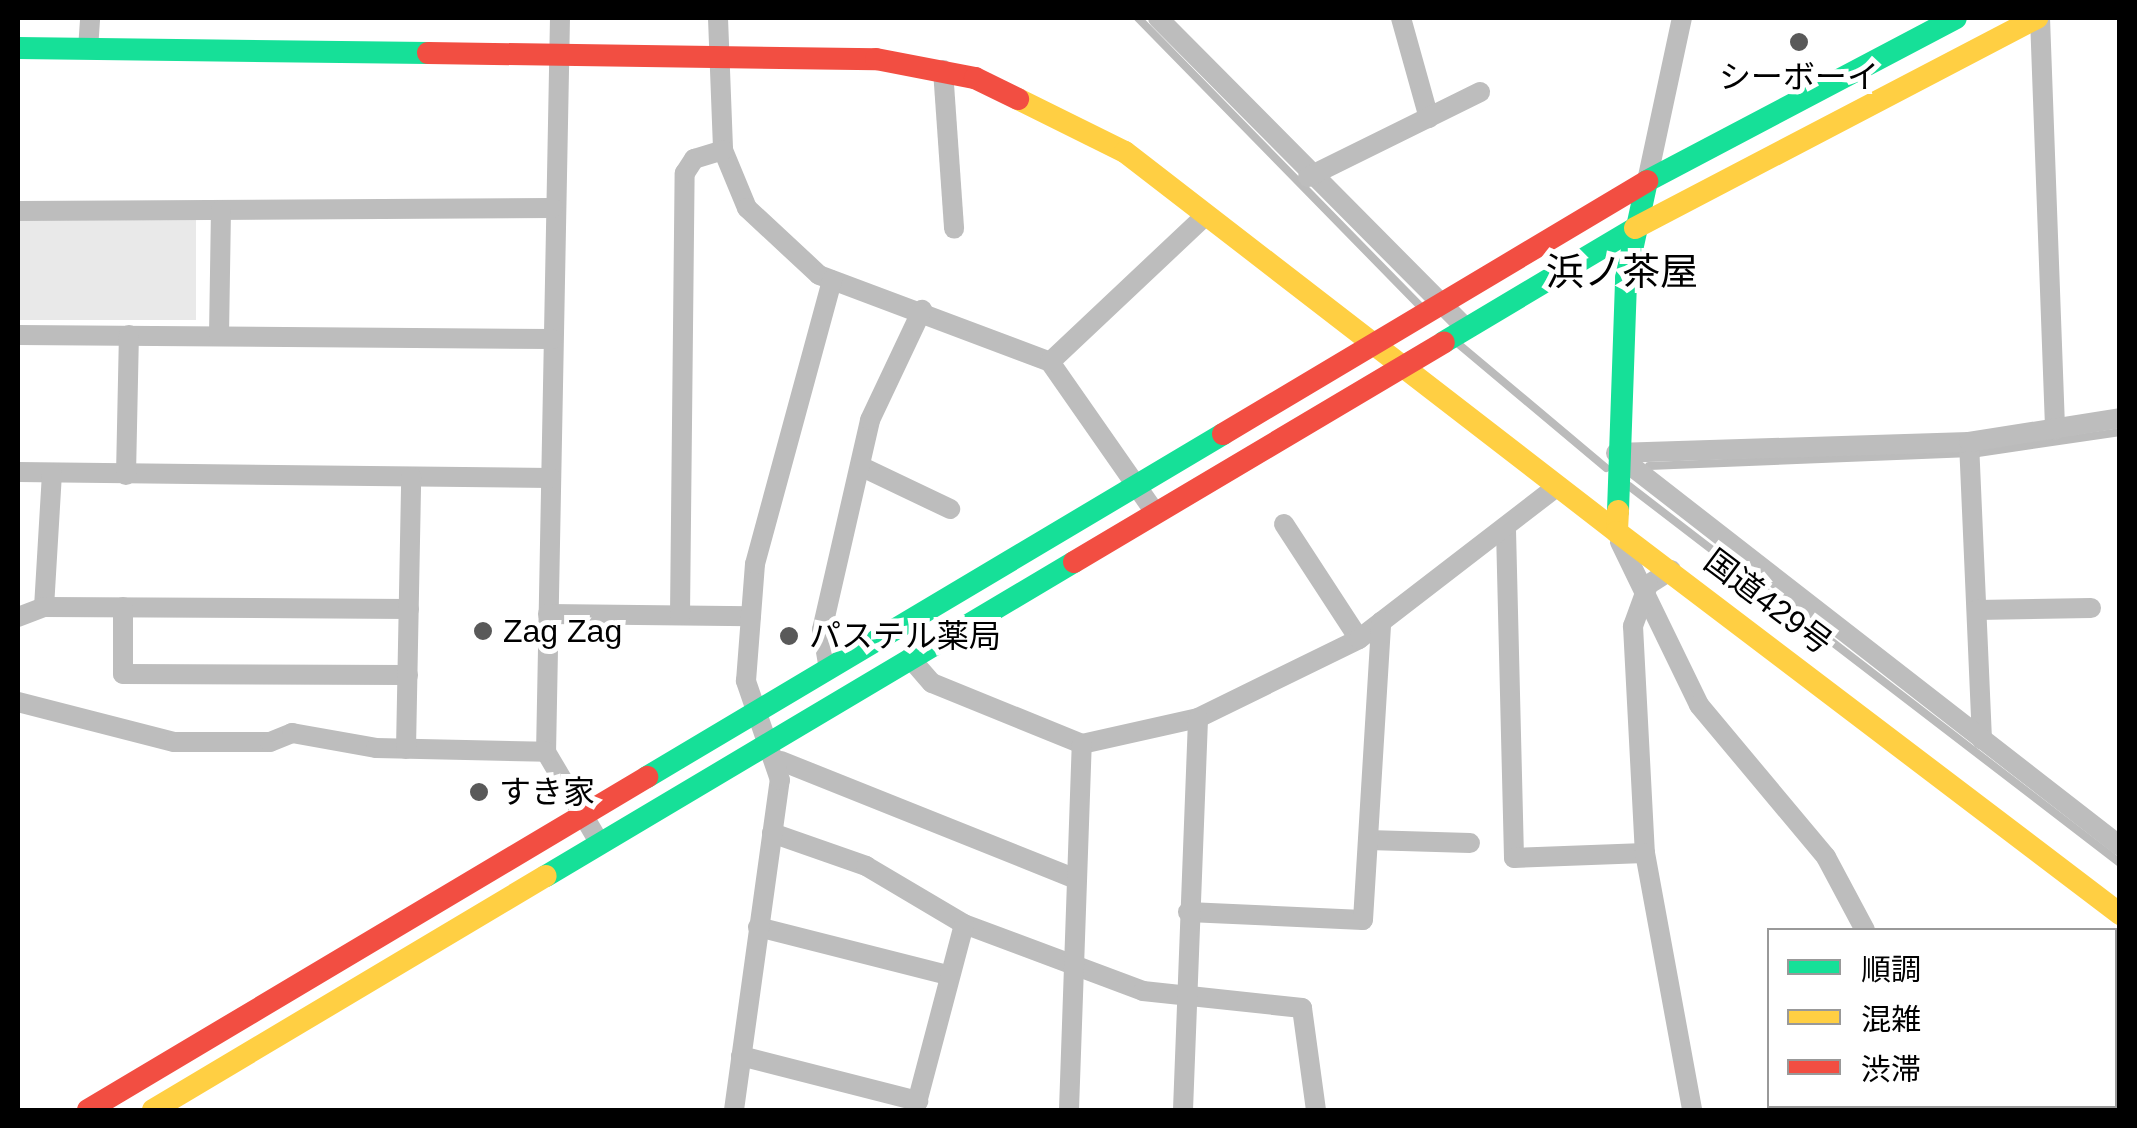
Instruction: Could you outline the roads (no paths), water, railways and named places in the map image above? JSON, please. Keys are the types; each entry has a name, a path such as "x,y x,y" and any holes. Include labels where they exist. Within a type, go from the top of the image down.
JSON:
{"main road":[{"path":"88,1110 760,712 1428,306 1647,181 1956,18"},
{"path":"153,1110 772,738 1635,228 2039,18"},
{"name":"国道429号","path":"18,48 721,56 943,70 1067,116 1206,216 1399,369 1671,570 2120,914"},
{"path":"1617,532 1616,468 1635,228 1647,181"}],"street":[{"path":"88,49 90,18"},
{"path":"560,18 553,208 546,752 599,842"},
{"path":"718,18 723,150 748,208 832,280 922,310 1050,362 1154,511"},
{"path":"1158,18 1457,335"},
{"path":"1400,18 1428,118"},
{"path":"1647,181 1682,18"},
{"path":"2039,18 2054,430"},
{"path":"943,70 954,229"},
{"path":"1308,177 1480,92"},
{"path":"680,615 686,172 694,159 723,150"},
{"path":"18,210 553,208"},
{"path":"219,336 221,210"},
{"path":"1050,362 1206,216"},
{"path":"734,1110 781,761 746,681 755,564 832,280"},
{"path":"829,670 822,630 870,420 922,310"},
{"path":"18,334 552,339"},
{"path":"126,475 129,336"},
{"path":"1616,468 1970,450 2120,418"},
{"path":"1970,450 1982,740"},
{"path":"860,466 950,509"},
{"path":"1616,468 2120,846"},
{"path":"18,472 551,478"},
{"path":"44,606 52,473"},
{"path":"406,748 411,477"},
{"path":"910,658 932,683 1082,744 1198,718 1359,640 1506,530 1555,488"},
{"path":"1284,524 1359,640"},
{"path":"1506,530 1514,858 1646,853"},
{"path":"1617,532 1644,596 1699,705 1826,857 1864,928"},
{"path":"1671,570 1655,576 1633,626 1646,853 1692,1110"},
{"path":"18,617 44,606 409,609"},
{"path":"123,607 123,674 408,675"},
{"path":"1978,610 2091,608"},
{"path":"548,614 751,616"},
{"path":"1188,912 1363,920 1381,622"},
{"path":"18,702 174,742 270,742 292,733 406,748 546,752"},
{"path":"1183,1110 1198,718"},
{"path":"1069,1110 1082,744"},
{"path":"781,761 1076,879"},
{"path":"772,833 866,866 964,924 1072,967 1186,994 1302,1008 1316,1110"},
{"path":"1368,840 1470,843"},
{"path":"740,1056 916,1106 964,924"},
{"path":"758,927 948,975"}],"waterway":[{"path":"1138,18 1421,307"},
{"path":"1456,342 1606,468"},
{"path":"1649,466 1978,453 2120,432"},
{"path":"1629,486 2120,863"}],"place":[{"name":"シーボーイ","path":"1799,42"},
{"name":"Zag Zag","path":"483,631"},
{"name":"パステル薬局","path":"789,636"},
{"name":"すき家","path":"479,792"}],"district":[{"name":"浜ノ茶屋","path":"1622,273"}]}
